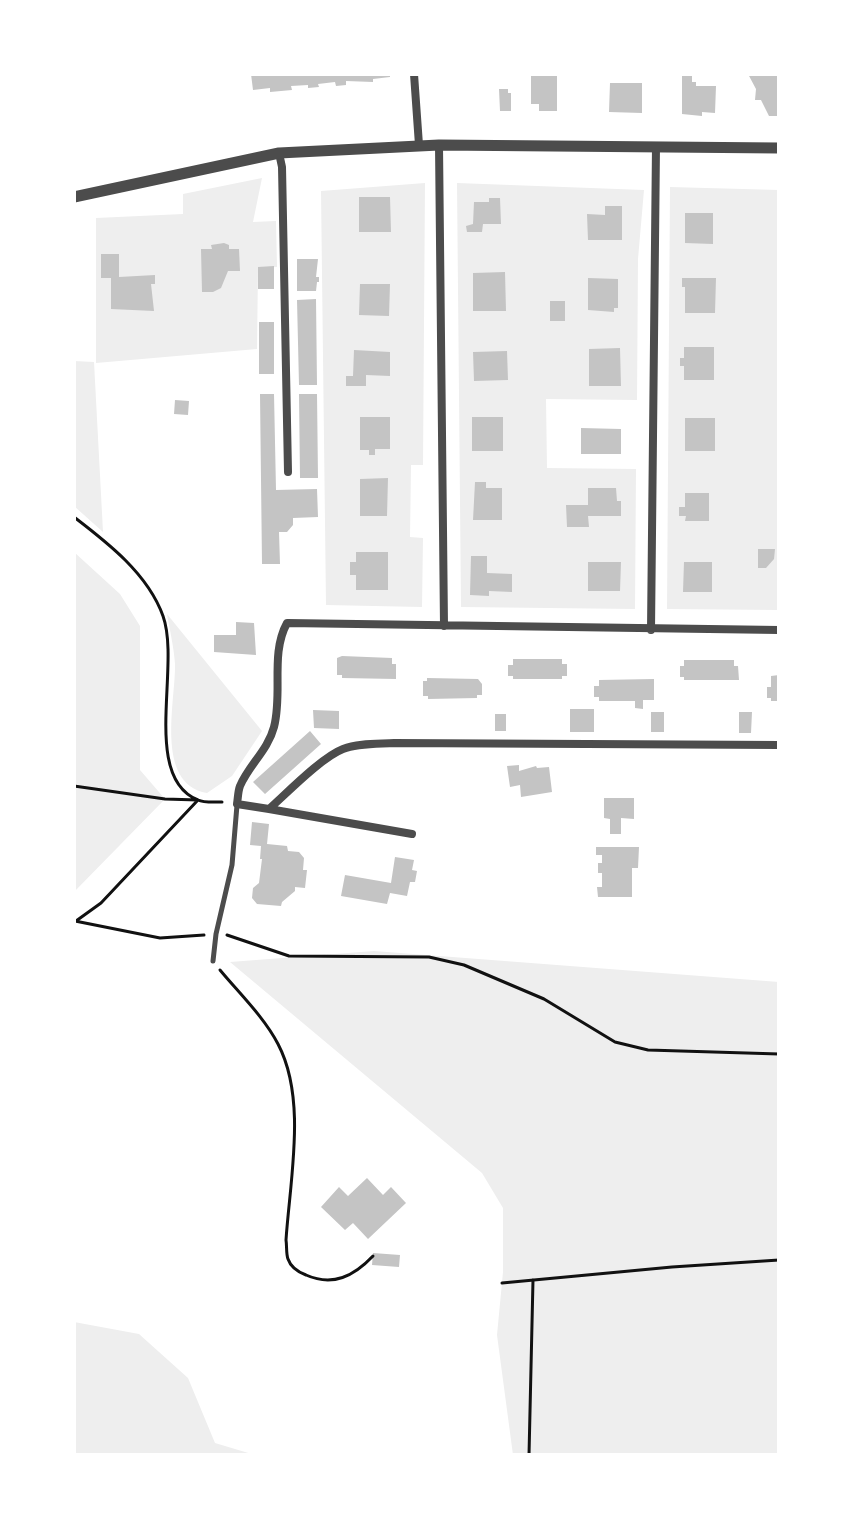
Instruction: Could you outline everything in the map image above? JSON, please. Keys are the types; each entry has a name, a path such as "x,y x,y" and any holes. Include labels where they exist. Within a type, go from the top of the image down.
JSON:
{"street":[{"path":"414,74 419,145"},
{"path":"74,197 279,153 419,145 779,148"},
{"path":"439,145 444,626"},
{"path":"651,630 656,146"},
{"path":"279,153 282,167 288,472"},
{"path":"412,834 237,804 240,785 260,757 275,726 279,699 279,645 287,623 779,630"},
{"path":"269,809 332,755 344,748 359,746 394,743 779,745"}],"lane":[{"path":"213,961 232,865 237,804"}],"path":[{"path":"74,517 109,543 130,564 163,616 170,651 164,741 167,759 180,786 198,800"},
{"path":"74,786 165,799 237,804"},
{"path":"74,921 101,903 198,800"},
{"path":"74,921 160,938 229,935 289,956 429,957 464,965 544,999 615,1042 648,1050 779,1054"},
{"path":"213,961 277,1042 289,1070 295,1110 286,1240 288,1260 296,1271 315,1279 334,1281 358,1272 373,1256"},
{"path":"502,1283 779,1260"},
{"path":"529,1455 533,1280"}],"shaded area":[{"path":"262,178 253,222 276,221 277,267 258,268 257,349 96,363 96,218 183,214 183,194"},
{"path":"425,183 423,465 411,465 410,537 423,538 422,607 326,605 321,191"},
{"path":"457,183 644,190 638,259 637,400 546,399 547,468 636,469 635,609 461,607"},
{"path":"670,187 779,190 779,610 667,609"},
{"path":"74,361 94,362 103,532 74,506"},
{"path":"74,552 120,594 140,626 140,770 165,799 74,892"},
{"path":"167,614 262,731 232,776 207,793 190,786 180,774 174,758 172,718 175,664"},
{"path":"374,951 779,982 779,1455 513,1455 497,1335 503,1272 503,1208 482,1173 230,962"},
{"path":"74,1322 139,1334 188,1378 215,1443 255,1455 74,1455"}],"building":[{"path":"251,74 390,74 390,77 373,79 373,82 346,81 346,85 336,86 335,82 308,88 308,85 291,86 292,90 270,92 270,88 253,90"},
{"path":"748,74 776,74 779,80 779,116 769,116 761,100 755,100 756,89"},
{"path":"531,75 557,75 557,111 539,111 539,104 531,104"},
{"path":"682,76 692,76 696,86 716,86 715,113 702,112 702,116 682,114"},
{"path":"610,83 642,83 642,113 609,112"},
{"path":"499,89 508,89 511,93 511,111 500,111"},
{"path":"359,197 390,197 391,232 359,232"},
{"path":"489,198 500,198 501,224 483,224 482,232 467,232 466,226 473,224 474,202 489,202"},
{"path":"605,206 622,206 622,240 588,240 587,214 605,215"},
{"path":"685,213 713,213 713,244 685,243"},
{"path":"211,245 229,245 229,249 239,249 240,271 228,271 221,288 202,292 201,249 212,249"},
{"path":"101,254 119,254 119,277 155,275 155,284 151,284 154,311 111,309 111,278 101,278"},
{"path":"297,259 318,259 316,277 319,277 319,282 316,291 297,291"},
{"path":"274,266 274,289 258,289 258,267"},
{"path":"505,272 506,311 473,311 473,273"},
{"path":"588,278 618,279 618,308 614,308 614,312 588,310"},
{"path":"682,278 716,278 715,313 685,313"},
{"path":"360,284 390,284 389,316 359,315"},
{"path":"316,299 317,385 299,385 297,300"},
{"path":"550,301 565,301 565,321 550,321"},
{"path":"259,322 274,322 274,374 259,374"},
{"path":"684,347 714,347 714,380 684,380 684,366 680,366 680,358 684,358"},
{"path":"620,348 621,386 589,386 589,349"},
{"path":"354,350 390,352 390,376 366,375 366,386 346,386 346,376 353,376"},
{"path":"507,351 508,380 474,381 473,352"},
{"path":"260,394 274,394 276,490 317,489 318,517 293,518 293,525 287,532 279,532 280,564 262,564"},
{"path":"299,394 317,394 318,478 300,478"},
{"path":"175,400 189,401 188,415 174,414"},
{"path":"360,417 390,417 390,449 375,449 375,455 369,455 369,450 360,450"},
{"path":"472,417 503,417 503,451 472,451"},
{"path":"685,418 715,418 715,451 685,451"},
{"path":"581,428 621,429 621,454 581,454"},
{"path":"388,478 387,516 360,516 360,479"},
{"path":"475,482 486,482 486,488 502,488 502,520 473,520"},
{"path":"588,488 616,488 617,501 621,501 621,516 588,516 589,527 567,527 566,505 588,505"},
{"path":"685,493 709,493 709,521 685,521 686,516 679,516 679,507 685,507"},
{"path":"758,549 775,549 774,559 766,568 758,568"},
{"path":"356,552 388,552 388,590 356,590 356,575 350,575 350,562 356,562"},
{"path":"471,556 487,556 487,573 512,574 512,592 489,591 489,596 470,595"},
{"path":"588,562 621,562 620,591 588,591"},
{"path":"684,562 712,562 712,592 683,592"},
{"path":"236,622 254,623 256,655 214,652 214,635 236,635"},
{"path":"337,658 392,658 392,664 396,664 396,679 342,678 342,675 337,675"},
{"path":"513,659 562,659 562,664 567,664 567,676 562,676 562,679 513,679 513,676 508,676 508,665 513,665"},
{"path":"684,660 734,660 734,666 738,666 739,680 684,680 680,677 680,666 684,666"},
{"path":"779,675 779,701 771,701 767,698 767,687 771,687 771,676"},
{"path":"427,678 478,679 482,684 482,695 477,695 477,698 428,699 428,696 423,696 423,681"},
{"path":"654,679 654,700 643,700 643,709 635,708 635,701 599,701 599,697 594,697 594,686 599,686 599,680"},
{"path":"570,709 594,709 594,732 570,732"},
{"path":"313,710 339,711 339,729 314,728"},
{"path":"651,712 664,712 664,732 651,732"},
{"path":"739,712 752,712 751,733 739,733"},
{"path":"495,714 506,714 506,731 495,731"},
{"path":"310,731 321,744 265,794 253,782"},
{"path":"519,765 519,771 536,766 549,767 552,792 521,797 520,785 510,787 507,766"},
{"path":"604,798 634,798 634,819 621,818 621,834 610,834 610,819 604,818"},
{"path":"252,822 269,824 267,844 287,846 288,851 299,852 304,858 303,870 307,870 305,888 295,887 281,906 257,904 252,898 253,888 259,883 262,859 261,846 250,845"},
{"path":"596,847 639,847 638,868 632,868 632,897 598,897 597,887 602,887 602,873 598,873 598,863 602,863 602,855 596,855"},
{"path":"395,857 414,860 412,870 417,871 415,882 410,882 407,896 390,893 387,904 341,896 345,875 391,883"},
{"path":"367,1178 383,1195 391,1187 406,1203 368,1239 353,1223 345,1230 321,1207 339,1187 348,1196"},
{"path":"373,1253 400,1255 399,1267 372,1265"}]}
